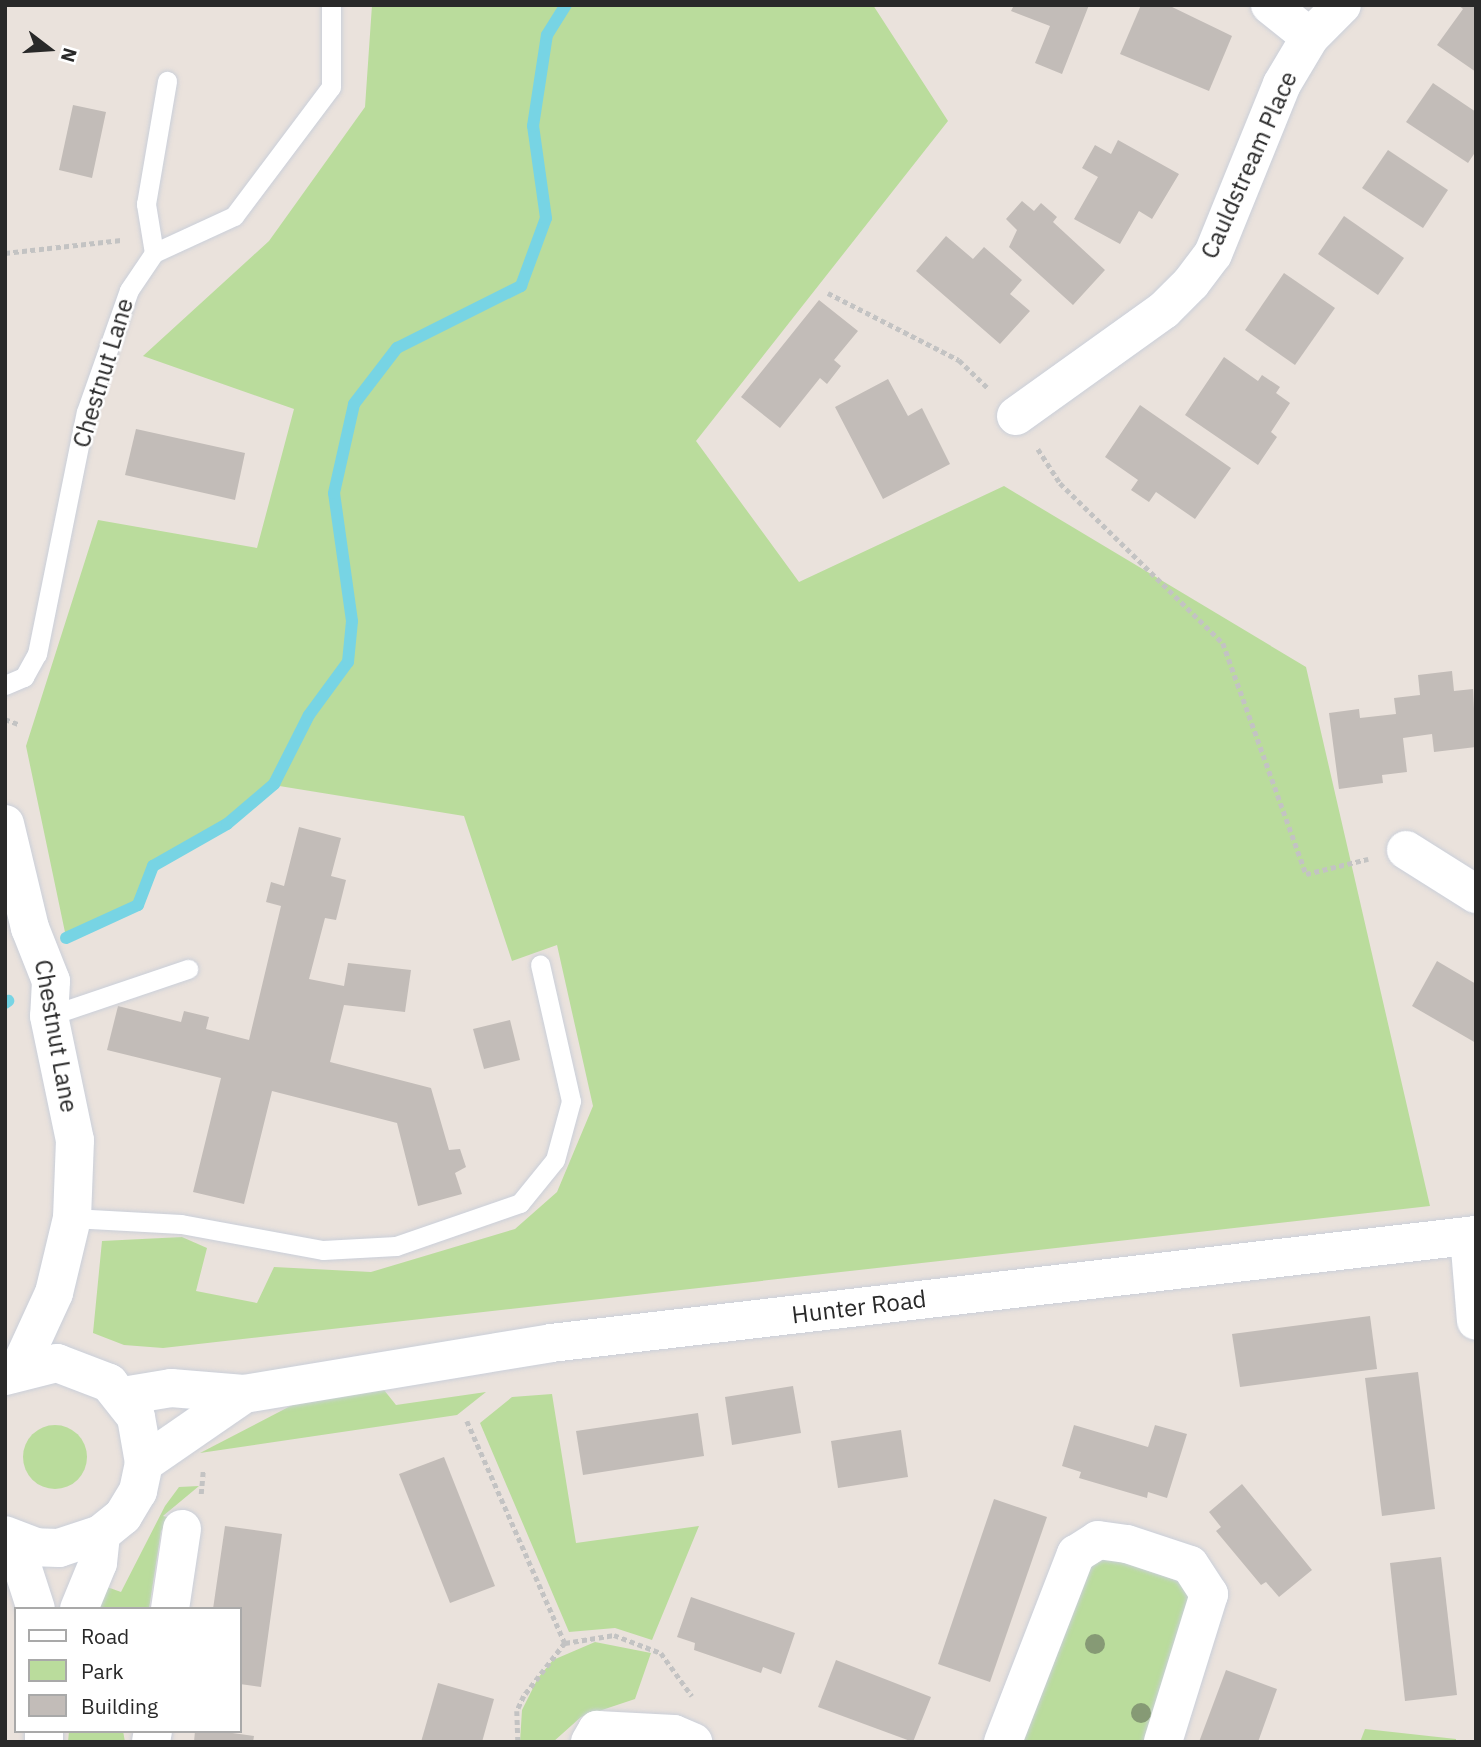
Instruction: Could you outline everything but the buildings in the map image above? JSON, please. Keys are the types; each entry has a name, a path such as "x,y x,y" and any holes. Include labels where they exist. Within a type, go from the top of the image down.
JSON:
{"street":[{"path":"1270,5 1310,37"},
{"name":"Cauldstream Place","path":"1016,416 1164,310 1191,283 1213,254 1282,84 1310,37 1342,5"},
{"name":"Chestnut Lane","path":"5,824 30,928 51,981 49,1016 75,1140 72,1218 54,1293 12,1373"},
{"path":"1406,850 1476,894"},
{"path":"1472,1236 1476,1321"},
{"name":"Hunter Road","path":"123,1396 171,1388 244,1394 551,1343 1472,1236"},
{"name":"Chestnut Lane","path":"54,1293 60,1331 76,1366"},
{"path":"10,1538 59,1548 101,1534 123,1516 138,1492 144,1463 140,1428 123,1396 76,1366 12,1373"},
{"name":"Hunter Road","path":"144,1463 244,1394"},
{"path":"170,1607 190,1517"},
{"path":"80,1607 98,1563 101,1534"},
{"path":"10,1538 35,1607"},
{"path":"1003,1742 1076,1554 1098,1540 1127,1544 1190,1565 1209,1594 1163,1742"},
{"path":"590,1742 597,1730 674,1734 696,1725"}],"lane":[{"path":"167,80 146,204 154,253 234,216 331,87 331,5"},
{"name":"Chestnut Lane","path":"5,685 24,677 37,654 86,412 129,290 154,253"},
{"path":"72,1218 181,1224 323,1250 396,1246 520,1203 555,1160 571,1101 540,964"},
{"path":"49,1016 188,969"}],"path":[{"path":"5,253 125,240 154,253"},
{"path":"828,293 959,360 1016,416 1060,484 1223,643 1306,874 1406,850"},
{"path":"5,719 18,724"},
{"path":"467,1421 565,1643"},
{"path":"190,1517 204,1461"},
{"path":"517,1742 517,1711 524,1696 565,1643 614,1635 661,1653 683,1677 696,1725"}],"green space":[{"path":"372,5 873,5 948,121 696,441 799,582 1004,486 1306,667 1430,1206 163,1348 124,1345 93,1333 102,1241 182,1237 207,1248 196,1291 257,1303 274,1267 371,1272 515,1229 557,1192 593,1106 557,945 512,961 464,816 267,784 214,836 154,868 139,907 66,937 26,746 98,520 257,548 294,409 143,356 269,241 365,107"},
{"path":"380,1385 396,1405 486,1392 457,1415 200,1453 302,1400"},
{"path":"552,1394 576,1543 699,1526 652,1640 615,1628 569,1632 480,1423 512,1397"},
{"path":"55,1425 73,1431 81,1439 87,1457 81,1475 73,1483 55,1489 37,1483 29,1475 23,1457 29,1439 37,1431"},
{"path":"199,1486 163,1516 171,1518 161,1531 149,1607 97,1607 107,1587 121,1592 165,1506 179,1487"},
{"path":"1097,1557 1119,1558 1190,1586 1193,1613 1147,1742 1020,1742 1079,1577"},
{"path":"595,1642 651,1653 635,1699 581,1717 553,1742 520,1742 522,1710 538,1678 553,1660"},
{"path":"1365,1729 1456,1739 1456,1742 1360,1742"},
{"path":"69,1733 123,1733 125,1742 68,1742"}],"waterway":[{"path":"66,938 138,905 153,866 227,824 274,784 309,715 348,662 352,621 334,493 354,404 397,348 521,286 546,218 533,126 547,35 566,5"}]}
